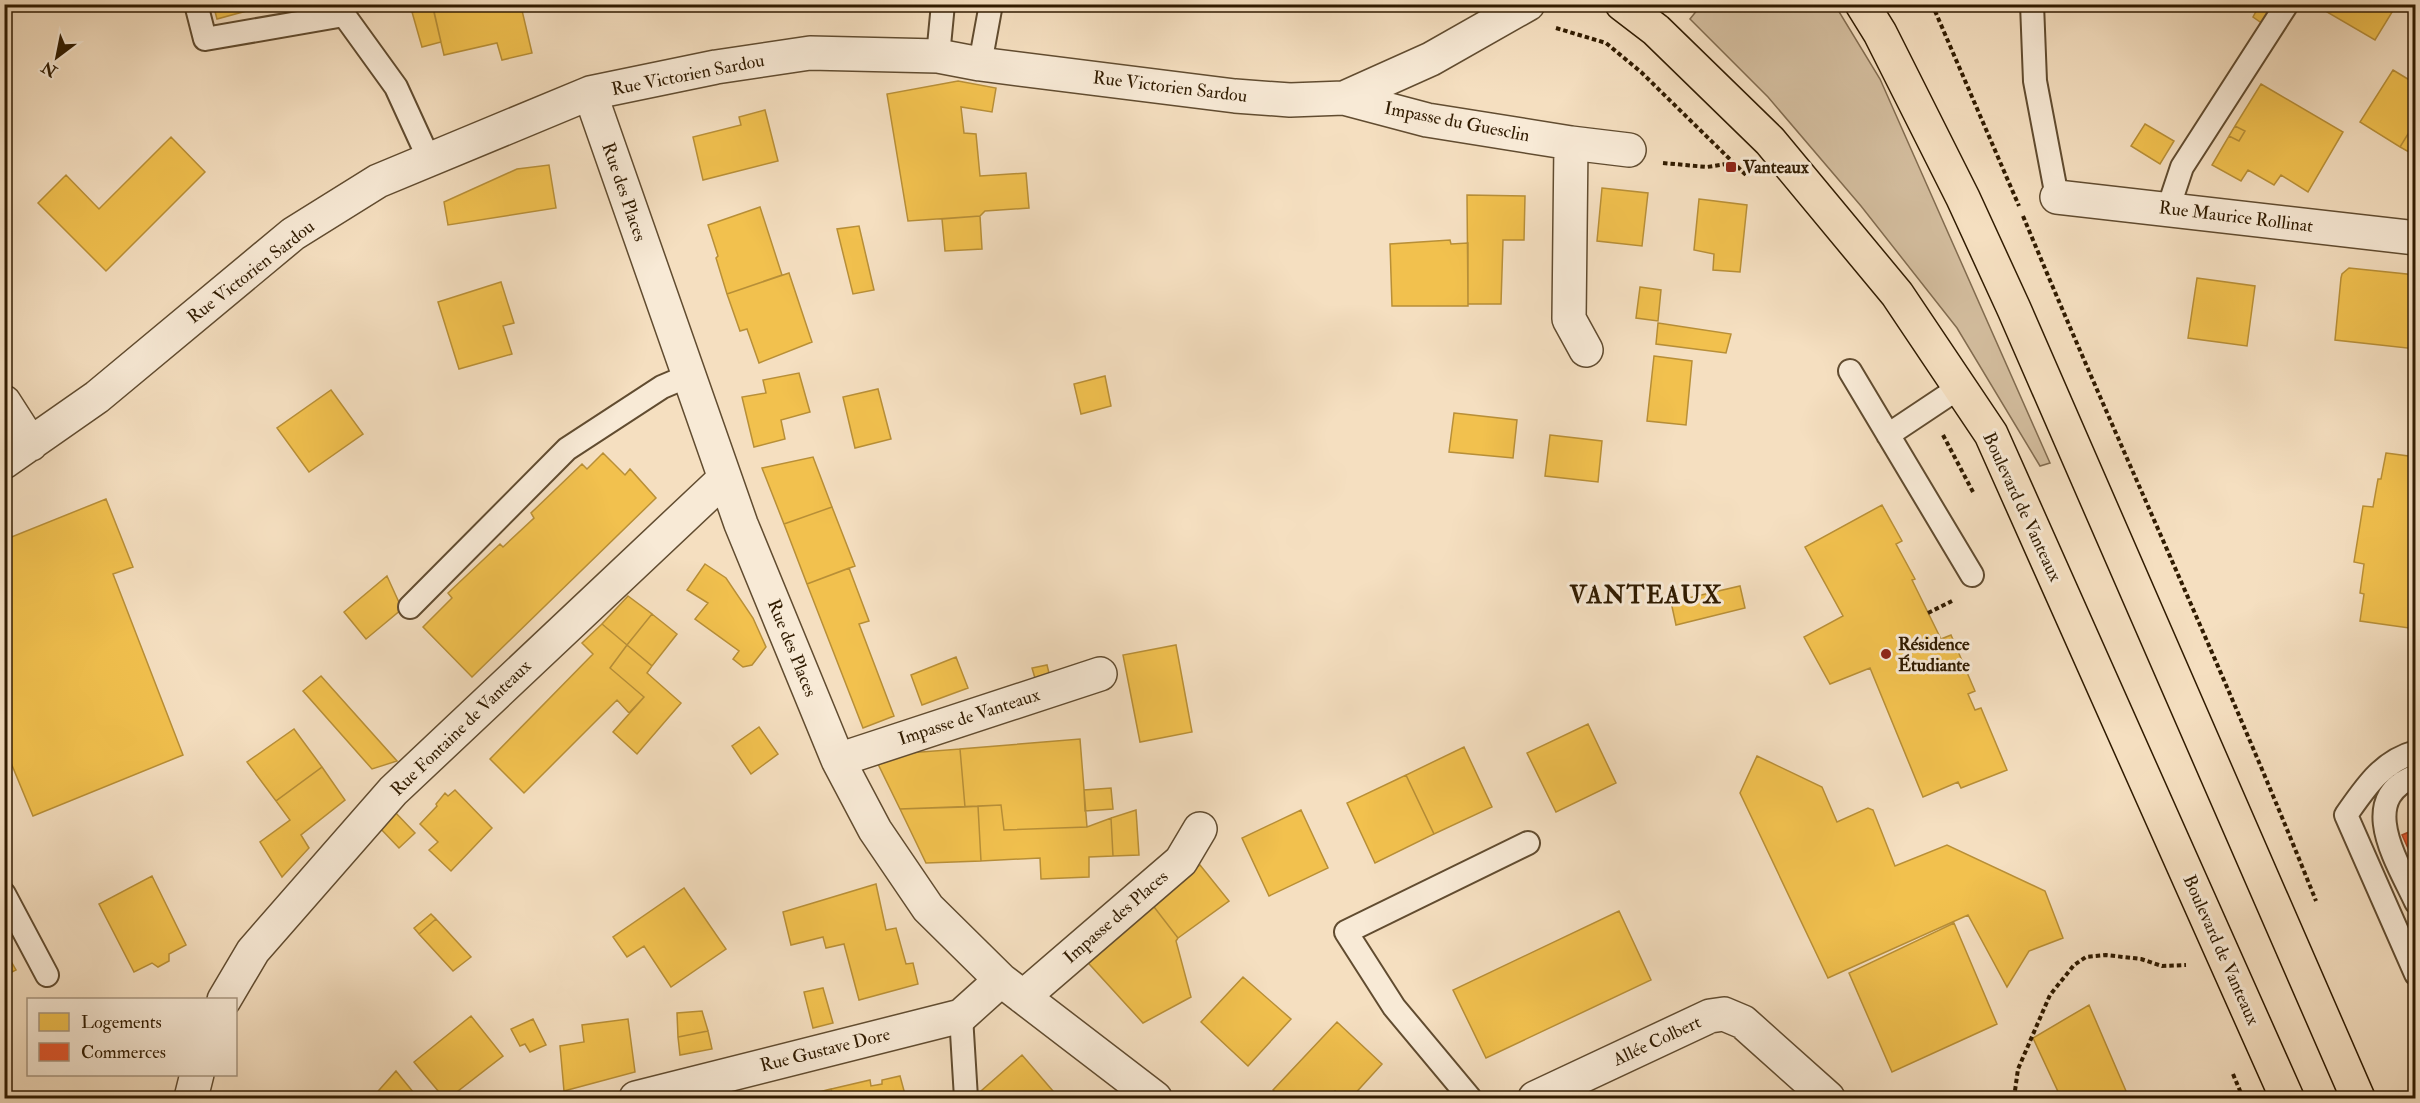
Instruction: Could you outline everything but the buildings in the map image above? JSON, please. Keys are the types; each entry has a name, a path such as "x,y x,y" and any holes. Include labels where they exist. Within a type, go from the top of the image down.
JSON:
{"main road":[{"name":"Boulevard de Vanteaux","path":"1622,4 1656,30 1770,141 1897,294 1991,434 2287,1098"},
{"path":"1862,4 1880,33 1963,198 2014,309 2358,1098"}],"street":[{"path":"1466,38 1476,4"},
{"name":"Rue Victorien Sardou","path":"4,462 97,397 293,234 378,180 590,93 716,67 810,53 938,56 981,64 1235,96 1290,100 1344,98 1431,59 1526,5"},
{"name":"Rue des Places","path":"590,93 724,478 838,760 874,830 928,908 1012,988 1155,1098"},
{"name":"Impasse du Guesclin","path":"1344,98 1427,120 1629,150"},
{"path":"1572,143 1569,319 1586,350"},
{"name":"Rue Maurice Rollinat","path":"2057,197 2415,238"},
{"path":"4,402 31,444"},
{"name":"Rue Fontaine de Vanteaux","path":"225,998 253,951 393,791 724,478"},
{"name":"Impasse de Vanteaux","path":"838,760 1100,674"},
{"name":"Impasse des Places","path":"1012,988 1181,861 1200,829"},
{"name":"Rue Gustave Dore","path":"636,1098 961,1016 1012,988"},
{"name":"Allée Colbert","path":"1535,1098 1710,1016 1724,1014 1743,1022 1828,1098"},
{"path":"191,1098 196,1076"}],"lane":[{"path":"196,4 205,39 344,15 396,87 429,159"},
{"path":"938,56 943,4"},
{"path":"981,64 991,4"},
{"path":"2032,4 2035,81 2057,197"},
{"path":"2168,209 2182,167 2287,4"},
{"path":"1850,371 1972,575"},
{"path":"410,607 567,449 662,387 688,375"},
{"path":"1888,435 1960,387"},
{"path":"2415,752 2399,756 2372,779 2346,814 2415,974"},
{"path":"2415,776 2400,782 2386,804 2383,825 2415,902"},
{"path":"1470,1098 1394,1007 1346,932 1528,843"},
{"path":"4,894 47,975"},
{"path":"961,1016 966,1098"}],"path":[{"path":"1932,4 2122,452 2268,782 2320,912"},
{"path":"1526,5 1546,25 1605,43 1628,61"},
{"path":"1629,150 1635,160 1707,167 1733,163"},
{"path":"2014,1098 2018,1069 2050,994 2074,965 2086,957 2106,955 2141,959 2162,966 2186,965"}],"shaded area":[{"path":"1702,4 1835,5 1880,79 2050,463 2040,466 1957,328 1861,206 1768,97 1690,19"}],"place":[{"name":"Vanteaux","path":"1731,167"},
{"name":"Résidence Étudiante","path":"1886,654"}],"district":[{"name":"VANTEAUX","path":"1646,595"}]}
